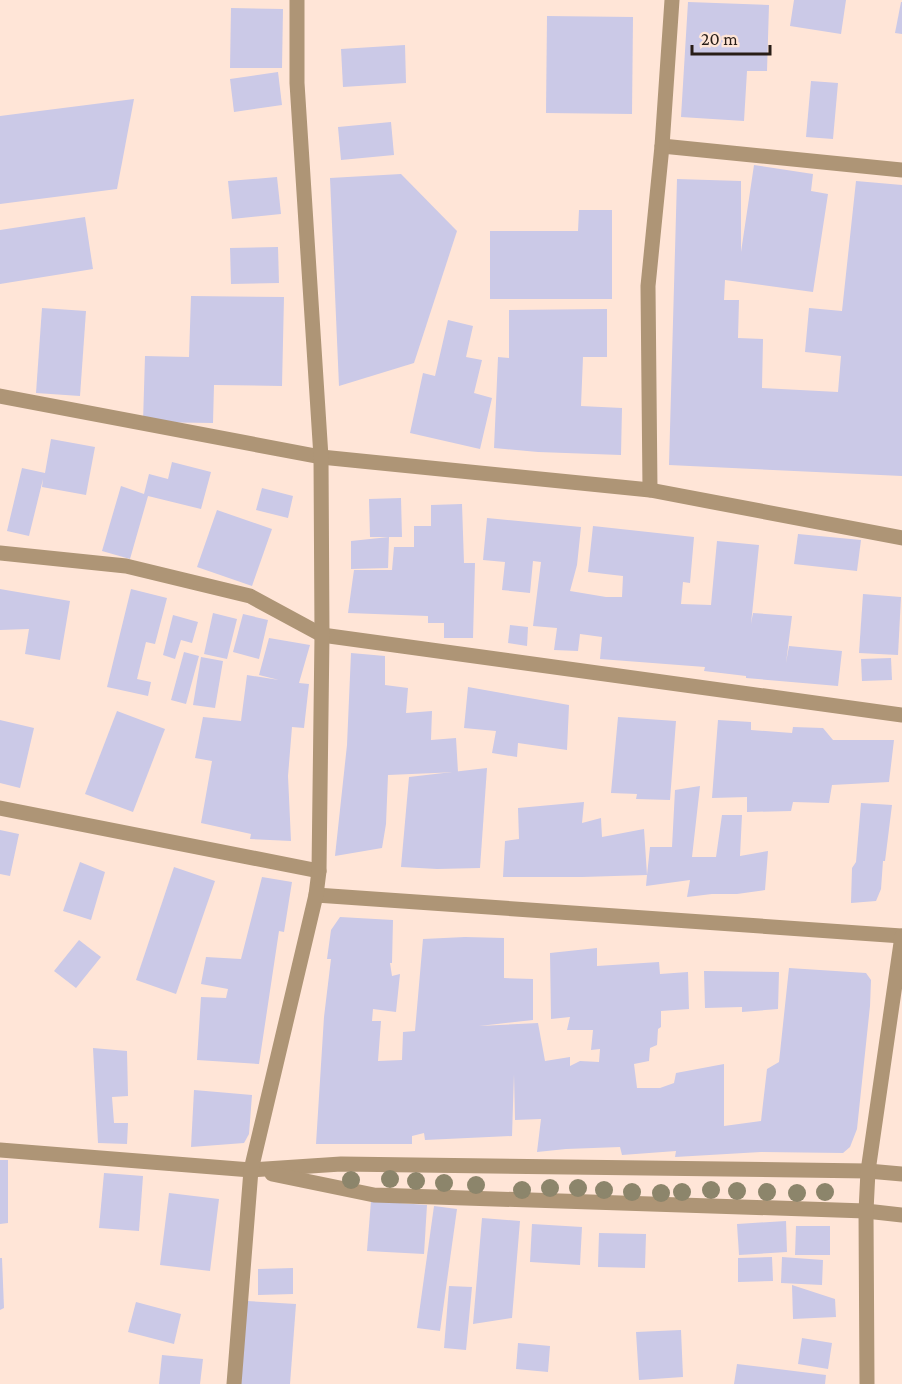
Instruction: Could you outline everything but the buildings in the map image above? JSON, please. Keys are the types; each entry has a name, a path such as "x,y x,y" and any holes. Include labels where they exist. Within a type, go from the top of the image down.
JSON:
{"street":[{"path":"234,1384 251,1170 316,895 319,871 322,635 321,457 297,83 297,0"},
{"path":"650,490 648,286 662,146 672,0"},
{"path":"662,146 902,170"},
{"path":"0,396 321,457 650,490 902,538"},
{"path":"0,553 126,566 250,596 322,635 902,715"},
{"path":"0,808 319,871"},
{"path":"316,895 902,936 868,1171 866,1211 867,1384"},
{"path":"0,1150 251,1170 374,1195 866,1211 902,1215"},
{"path":"251,1170 341,1164 868,1171 902,1174"}]}
